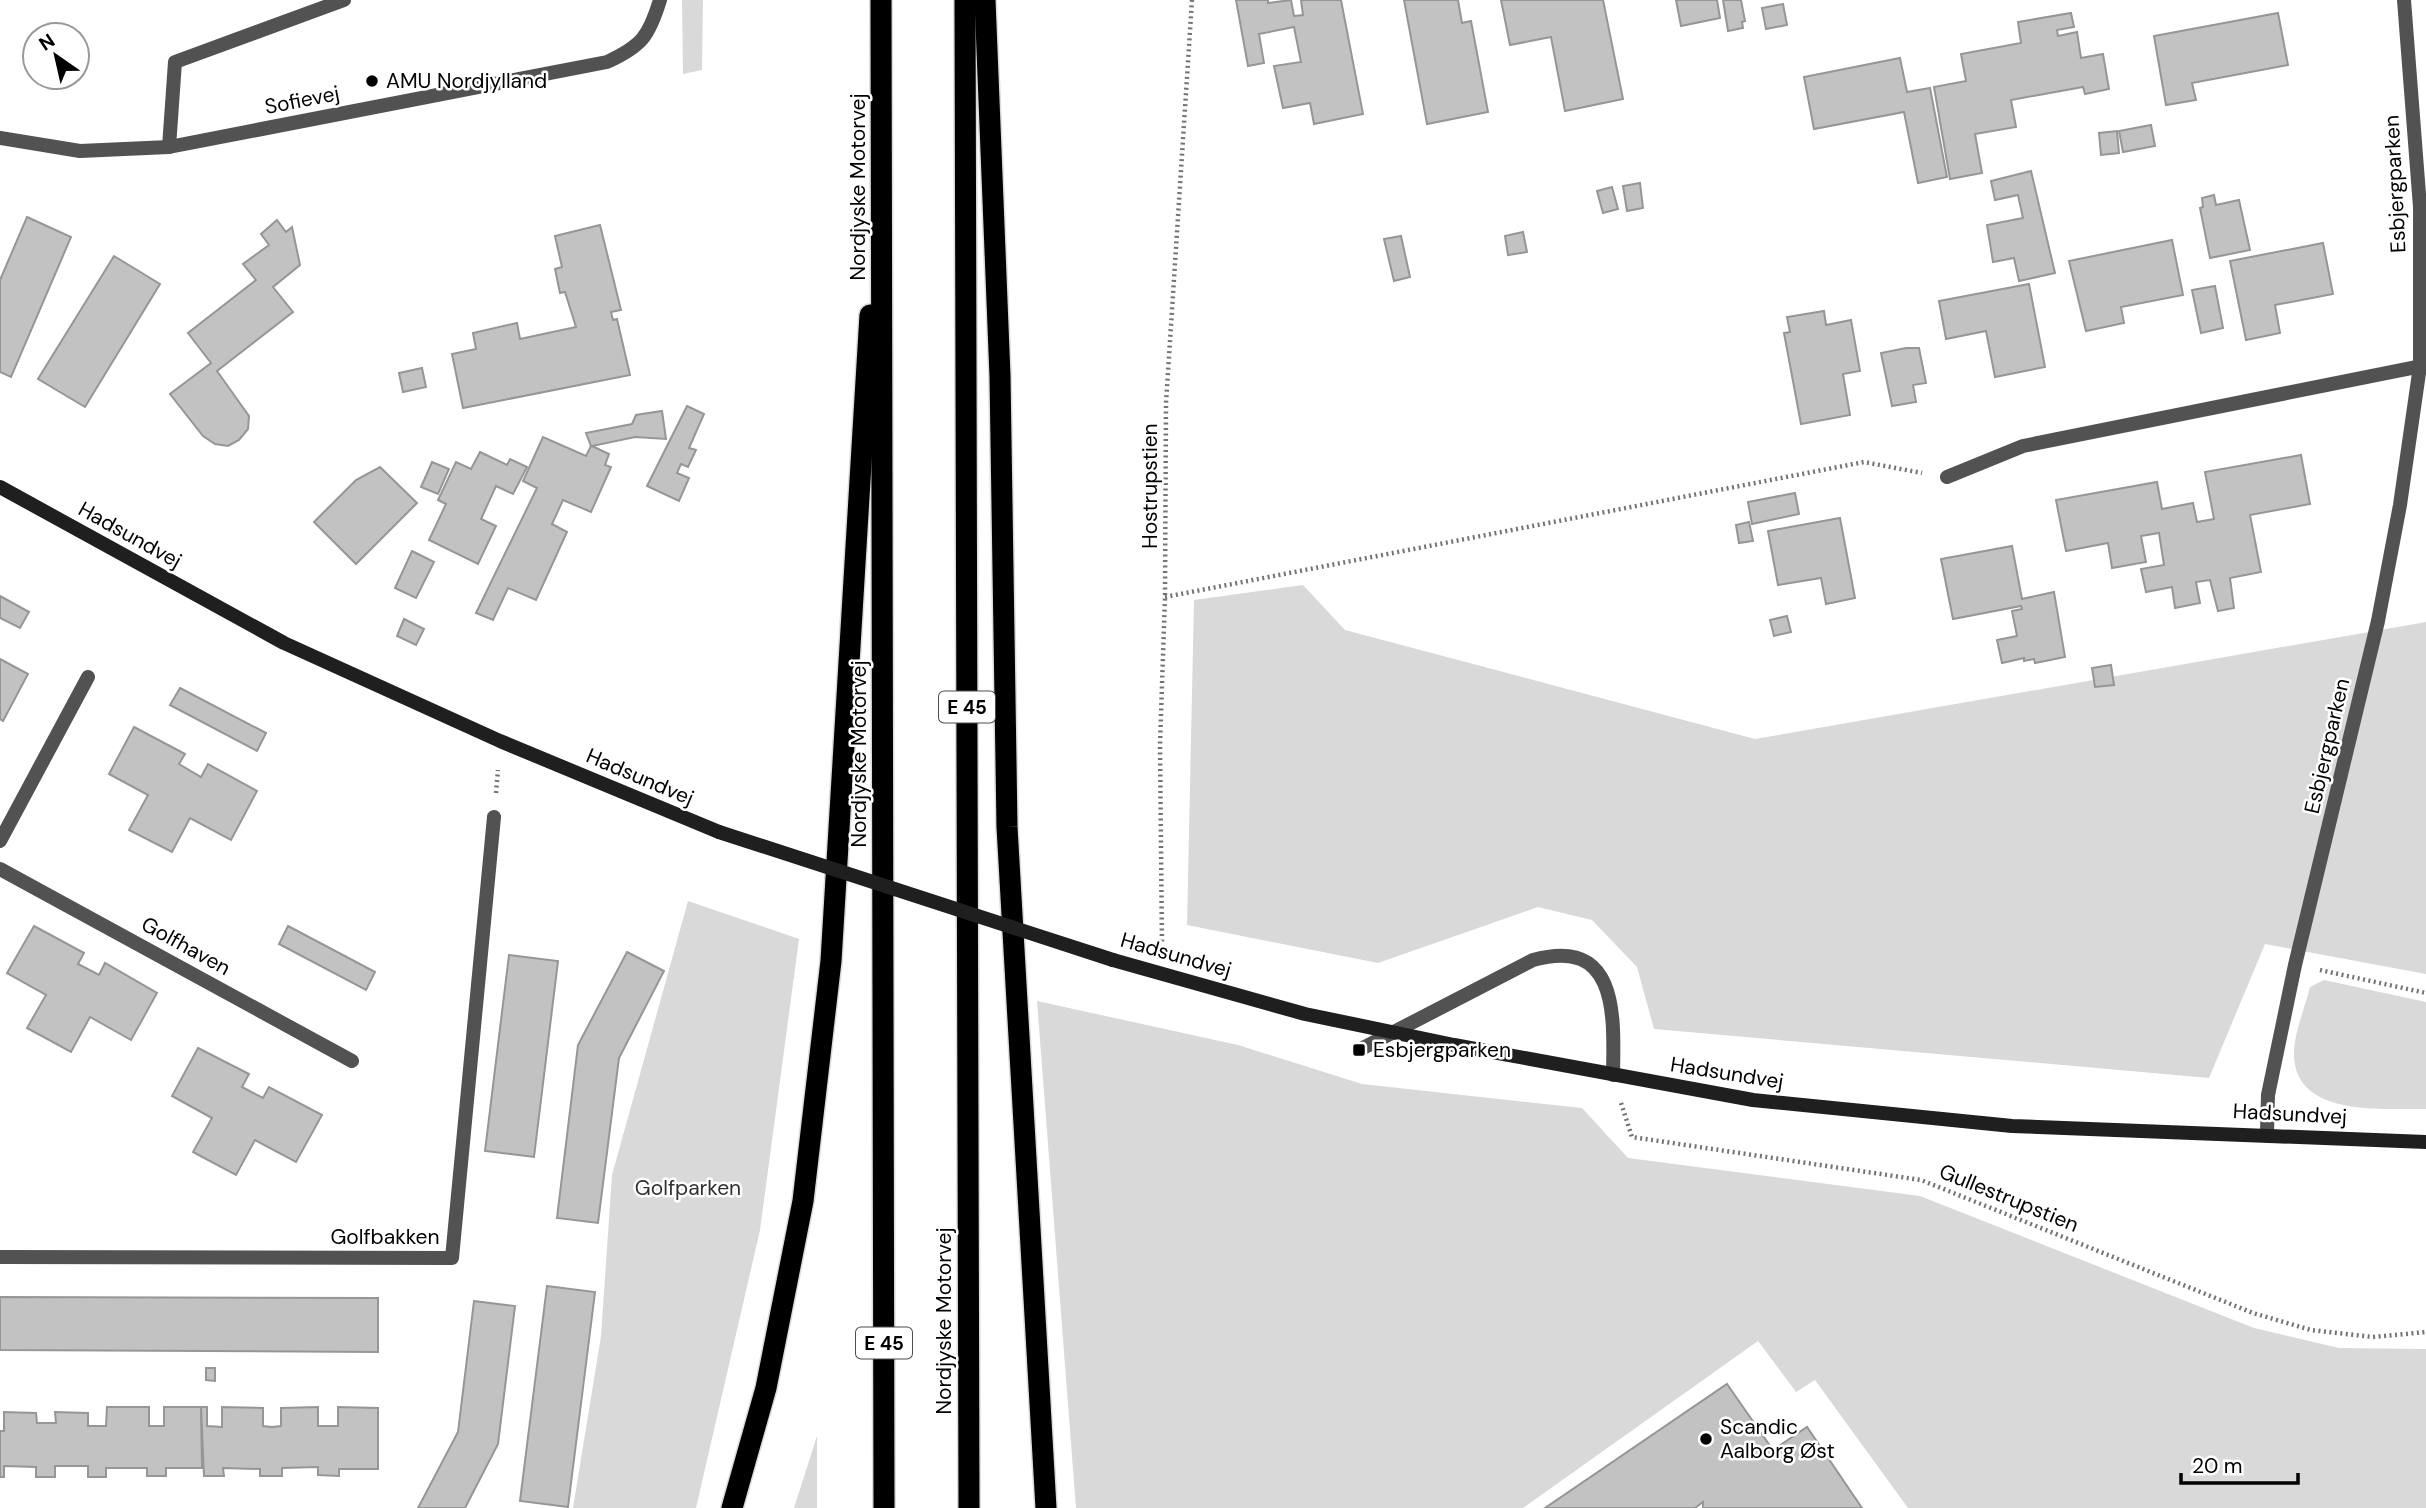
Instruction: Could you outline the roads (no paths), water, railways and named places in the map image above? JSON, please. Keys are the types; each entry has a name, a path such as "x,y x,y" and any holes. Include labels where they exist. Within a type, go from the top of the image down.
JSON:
{"highway":[{"name":"Nordjyske Motorvej","path":"881,0 884,1508"},
{"name":"Nordjyske Motorvej","path":"965,0 969,1508"},
{"path":"985,0 1000,376 1007,827 1046,1508"},
{"path":"732,1508 766,1388 803,1201 831,961 882,97"}],"street":[{"path":"169,147 175,62 344,0"},
{"name":"Sofievej","path":"0,138 80,151 169,147 607,62 633,50 652,25 660,0"},
{"name":"Esbjergparken","path":"2267,1133 2268,1095 2295,965 2378,621 2423,365 2420,207 2404,0"},
{"path":"1947,477 2023,446 2423,365"},
{"name":"Hadsundvej","path":"0,487 285,643 500,741 719,832 1113,960 1305,1014 1753,1100 2012,1126 2267,1133 2426,1142"},
{"path":"0,841 89,677"},
{"name":"Golfbakken","path":"0,1257 452,1258 495,817"},
{"name":"Golfhaven","path":"0,869 352,1061"},
{"path":"1359,1050 1533,960 1554,954 1568,955 1586,962 1606,985 1614,1013 1613,1075"}],"place":[{"name":"AMU Nordjylland","path":"372,81"},
{"name":"Esbjergparken","path":"1359,1050"},
{"name":"Scandic Aalborg Øst","path":"1706,1439"}],"park label":[{"name":"Golfparken","path":"688,1188"}]}
